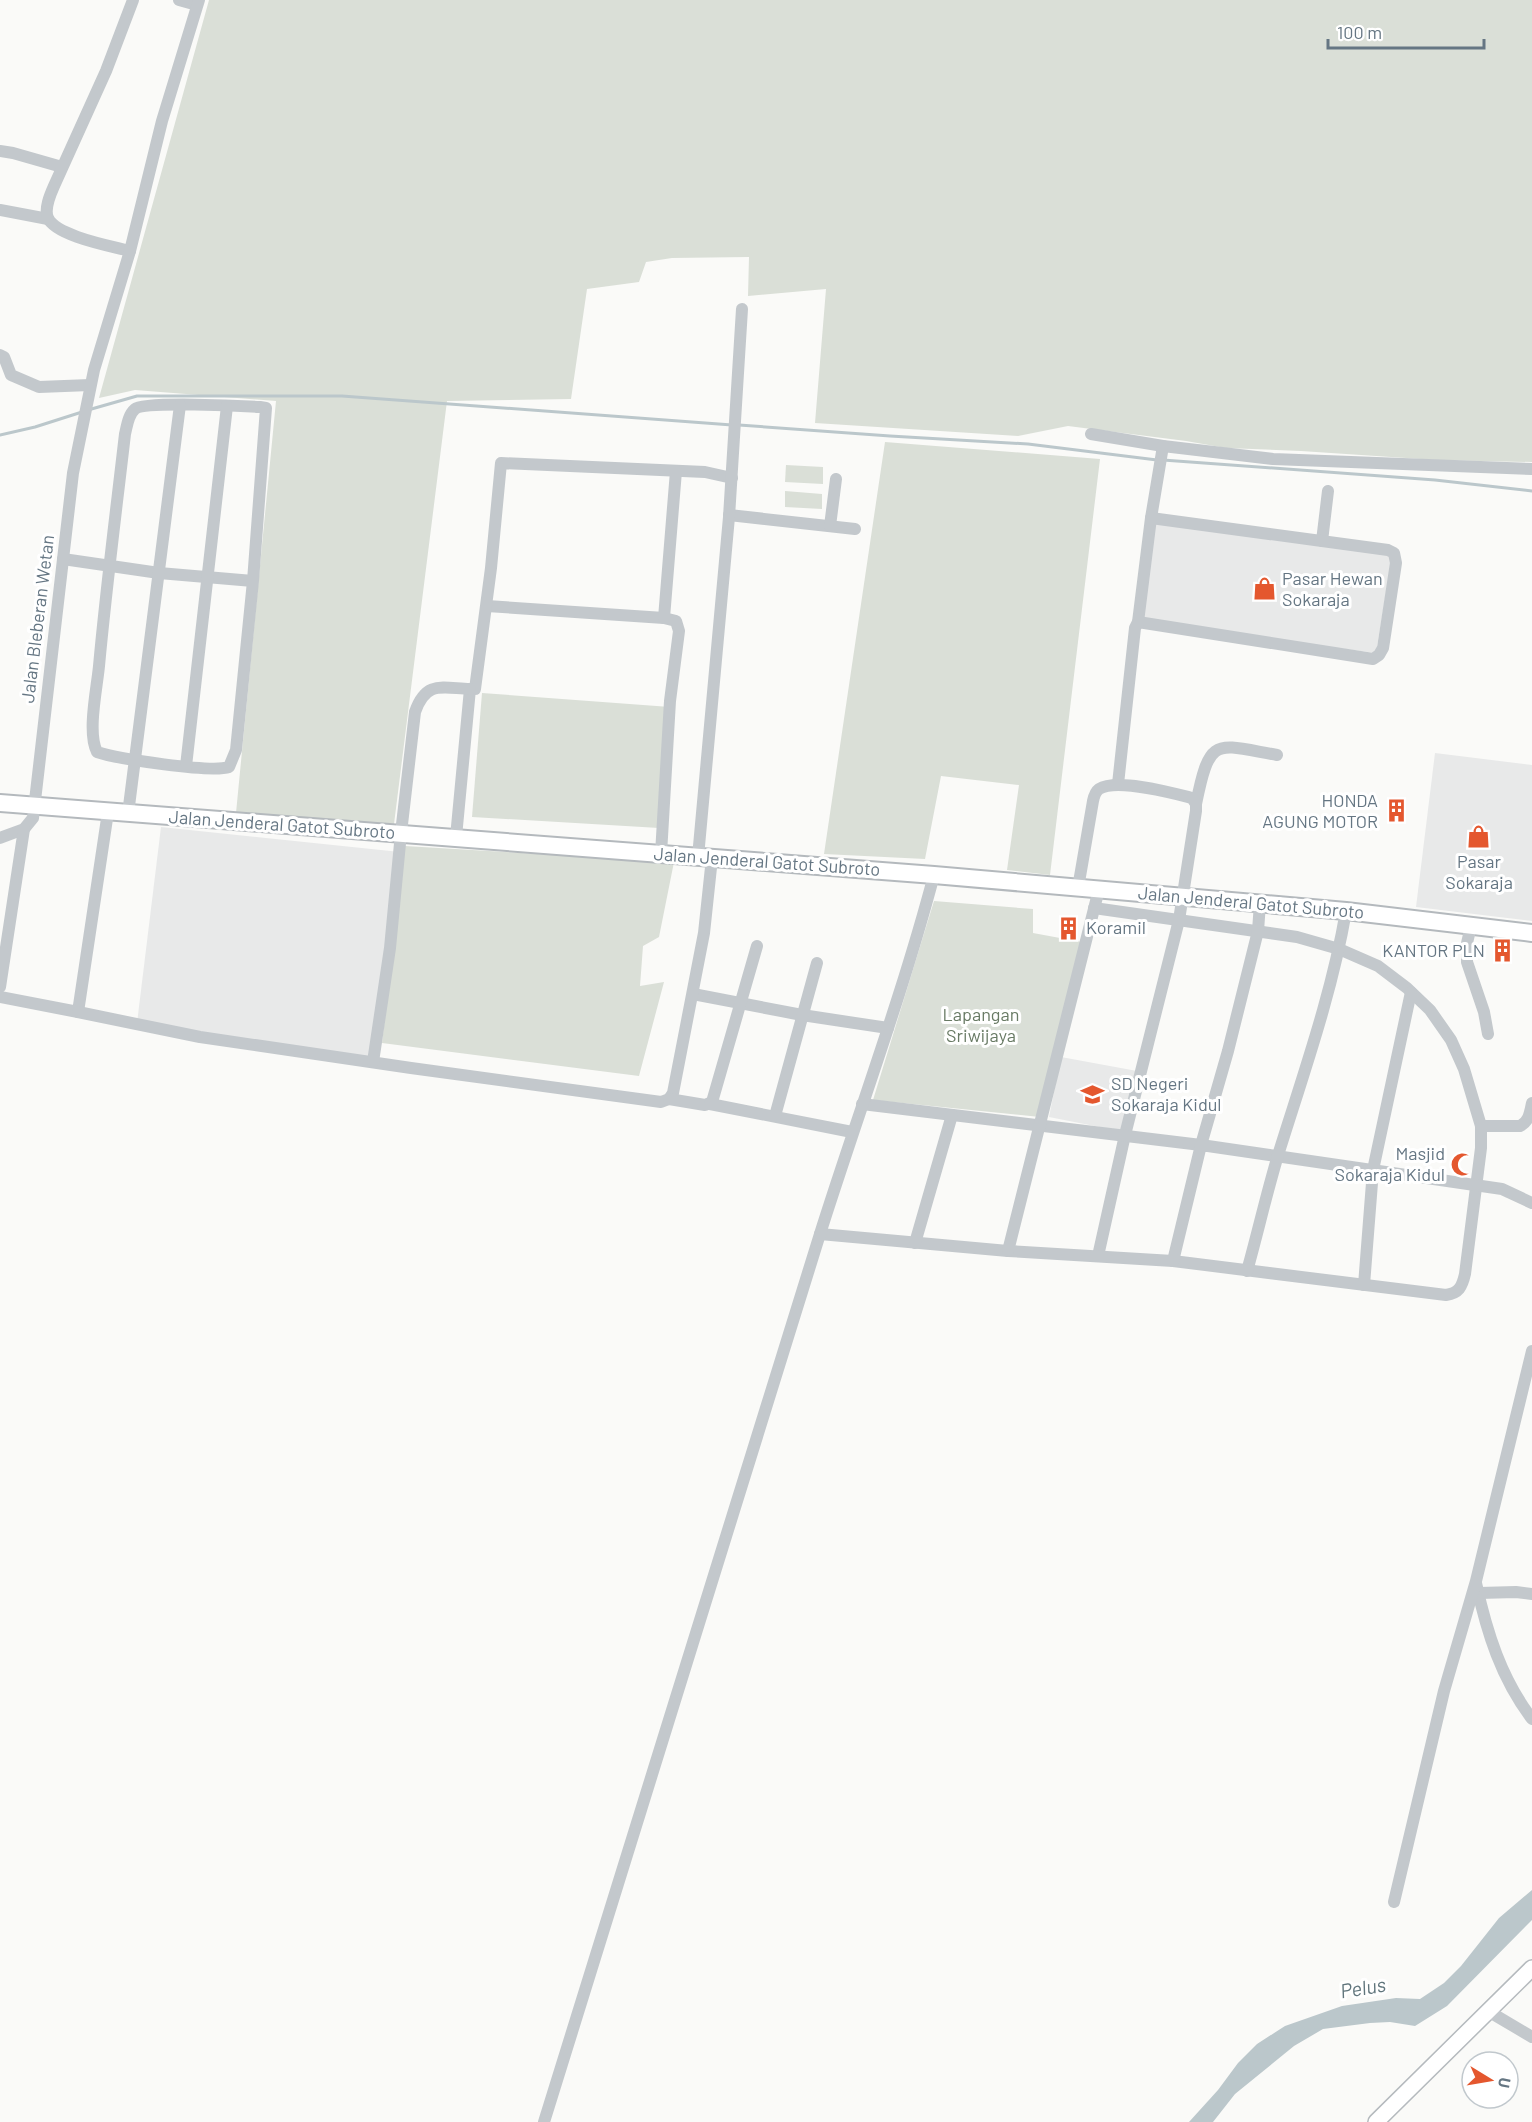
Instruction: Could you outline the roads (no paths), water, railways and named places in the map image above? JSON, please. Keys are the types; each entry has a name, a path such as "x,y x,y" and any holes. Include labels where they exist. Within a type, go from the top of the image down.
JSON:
{"highway":[{"name":"Jalan Jenderal Gatot Subroto","path":"0,803 934,874 1346,910 1532,933"}],"main road":[{"path":"1377,2122 1532,1968"}],"street":[{"path":"48,219 48,201 110,62 133,0"},
{"path":"179,0 198,3"},
{"name":"Jalan Bleberan Wetan","path":"0,987 24,829 33,818 79,437 89,388 130,251 162,121 198,3"},
{"path":"0,152 13,153 62,167"},
{"path":"0,210 48,219 55,227 76,237 130,251"},
{"path":"669,1099 673,1093 704,933 705,857 739,387 742,309"},
{"path":"0,354 4,357 11,375 39,387 89,388"},
{"path":"128,814 180,405"},
{"path":"141,406 227,406 260,407 266,408 267,412 236,750 229,767 224,769 135,761 99,753 93,744 93,722 105,599 125,434 130,415 141,406"},
{"path":"186,766 227,406"},
{"path":"1091,434 1162,451 1273,459 1532,469"},
{"path":"1118,784 1135,628 1138,622 1162,451"},
{"path":"372,1062 390,948 400,833 415,712 419,698 433,688 475,689 487,606 501,463 715,473 732,478"},
{"path":"664,618 676,471"},
{"path":"830,526 836,478"},
{"path":"1322,541 1328,491"},
{"path":"729,515 855,529"},
{"path":"1138,622 1373,659 1383,648 1396,564 1394,553 1388,550 1151,518"},
{"path":"63,558 159,573 253,581"},
{"path":"487,606 664,618 676,621 679,631 670,701 661,854"},
{"path":"456,837 470,689"},
{"path":"1098,1256 1125,1135 1179,920 1203,772 1209,756 1226,746 1277,755"},
{"path":"1078,888 1095,793 1104,787 1118,784 1192,798 1196,804"},
{"path":"78,1012 108,812"},
{"path":"0,838 24,829"},
{"path":"544,2122 819,1234 914,951 934,874"},
{"path":"1008,1251 1099,890"},
{"path":"1173,1261 1201,1145 1228,1051 1258,931 1260,903"},
{"path":"819,1234 1008,1251 1173,1261 1446,1295 1456,1293 1462,1286 1481,1148 1481,1125 1464,1069 1451,1040 1430,1010 1378,966 1339,949 1297,937 1094,908"},
{"path":"1248,1271 1278,1156 1322,1016 1346,910"},
{"path":"1471,926 1467,943 1467,962 1484,1012 1488,1034"},
{"path":"710,1104 757,946"},
{"path":"775,1116 817,963"},
{"path":"1364,1285 1373,1170 1411,992"},
{"path":"693,994 802,1016 888,1028"},
{"path":"0,996 200,1037 661,1102 669,1099 698,1105 710,1104 852,1132"},
{"path":"1481,1125 1520,1126 1529,1117 1532,1103"},
{"path":"862,1104 1125,1135 1475,1184 1502,1189 1532,1203"},
{"path":"915,1243 952,1115"},
{"path":"1394,1902 1444,1691 1477,1587 1532,1351"},
{"path":"1477,1587 1532,1594"},
{"path":"1477,1587 1491,1643 1498,1661 1517,1699 1532,1719"},
{"path":"1488,2011 1532,2037"}],"waterway":[{"path":"88,410 137,396 342,396 732,425"},
{"path":"0,435 82,412"},
{"path":"739,425 1028,444 1157,460"},
{"path":"1163,460 1435,480 1532,491"}],"place":[{"name":"Pasar Hewan Sokaraja","path":"1264,589"},
{"name":"HONDA AGUNG MOTOR","path":"1396,811"},
{"name":"Pasar Sokaraja","path":"1479,836"},
{"name":"Koramil","path":"1068,928"},
{"name":"KANTOR PLN","path":"1503,951"},
{"name":"SD Negeri Sokaraja Kidul","path":"1093,1094"},
{"name":"Masjid Sokaraja Kidul","path":"1463,1164"}],"park label":[{"name":"Lapangan Sriwijaya","path":"981,1025"}],"water label":[{"name":"Pelus","path":"1363,1988"}]}
